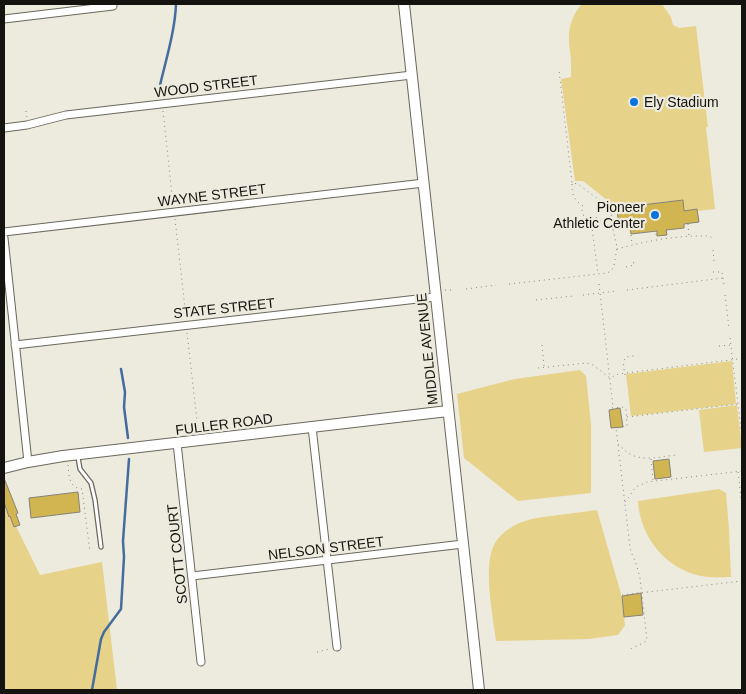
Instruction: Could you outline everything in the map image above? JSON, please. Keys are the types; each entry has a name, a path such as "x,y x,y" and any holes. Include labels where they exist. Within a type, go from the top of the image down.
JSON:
{"street":[{"name":"MIDDLE AVENUE","path":"404,4 478,690"},
{"path":"4,19 113,6"},
{"name":"WOOD STREET","path":"4,128 28,125 66,115 412,75"},
{"name":"WAYNE STREET","path":"4,232 424,182"},
{"path":"4,238 28,462"},
{"name":"STATE STREET","path":"15,345 435,297"},
{"name":"FULLER ROAD","path":"4,468 78,454 448,411"},
{"path":"312,427 337,647"},
{"name":"SCOTT COURT","path":"177,443 201,662"},
{"name":"NELSON STREET","path":"192,576 463,544"}],"lane":[{"path":"78,454 80,469 91,484 95,500 101,547"}],"path":[{"path":"559,70 573,196 583,206 584,217 591,220 596,218"},
{"path":"163,109 174,207"},
{"path":"509,284 598,274 609,272 613,269 617,247 610,209 578,184 572,183"},
{"path":"596,218 600,201"},
{"path":"175,217 186,320"},
{"path":"596,218 613,230"},
{"path":"591,220 598,274"},
{"path":"688,224 690,236"},
{"path":"656,234 657,240"},
{"path":"631,235 632,245"},
{"path":"616,249 657,240 690,236 709,236 713,240"},
{"path":"713,250 714,262"},
{"path":"626,267 634,265 633,259"},
{"path":"713,272 722,272 724,285"},
{"path":"627,290 723,278"},
{"path":"599,284 613,408 624,408 627,418 627,426 616,428 630,547 639,570 646,640 629,650"},
{"path":"466,289 496,285"},
{"path":"442,288 447,291 454,290"},
{"path":"583,295 617,291"},
{"path":"725,295 729,328"},
{"path":"536,300 573,296"},
{"path":"187,330 198,429"},
{"path":"730,338 742,437"},
{"path":"542,345 544,367"},
{"path":"718,346 731,345"},
{"path":"625,374 624,359 634,356"},
{"path":"610,378 618,374 738,359"},
{"path":"538,368 587,363 610,378"},
{"path":"627,418 738,404"},
{"path":"618,444 632,456 651,458 678,455"},
{"path":"651,458 653,480"},
{"path":"68,464 72,484 74,487 82,489 90,552"},
{"path":"738,471 742,506"},
{"path":"625,502 636,487 653,480 742,471"},
{"path":"622,595 742,581"},
{"path":"317,652 337,647"}],"shaded area":[{"name":"Ely Stadium","path":"582,4 662,4 671,17 673,25 679,28 696,26 708,127 706,127 715,209 697,211 697,209 684,217 682,200 617,208 583,181 575,181 561,79 571,77 569,31 574,16"},
{"path":"732,361 736,404 631,416 626,374"},
{"path":"580,370 586,376 591,424 591,493 518,501 464,458 457,394 515,379"},
{"path":"737,405 742,448 704,452 699,410"},
{"path":"719,489 726,493 731,577 711,577 694,574 681,569 669,561 659,552 644,528 638,501"},
{"path":"4,502 40,575 102,562 117,690 4,690"},
{"path":"597,510 621,594 625,625 618,635 589,639 496,641 491,605 489,564 491,553 498,539 504,532 521,522 542,517"}],"building":[{"path":"683,200 684,211 697,209 699,222 684,224 684,228 666,230 667,235 657,236 657,231 631,234 630,228 619,229 617,208"},
{"path":"620,408 623,427 611,428 609,410"},
{"path":"669,459 671,477 655,479 653,461"},
{"path":"4,478 18,513 16,514 20,525 14,527 4,502"},
{"path":"78,492 80,512 31,518 29,498"},
{"path":"641,593 643,615 624,617 622,596"}],"waterway":[{"path":"158,94 171,38 176,4"},
{"path":"121,369 125,392 124,407 128,438"},
{"path":"92,690 101,639 121,609 123,541 129,459"}],"place":[{"name":"Ely Stadium","path":"634,102"},
{"name":"Pioneer Athletic Center","path":"655,215"}]}
